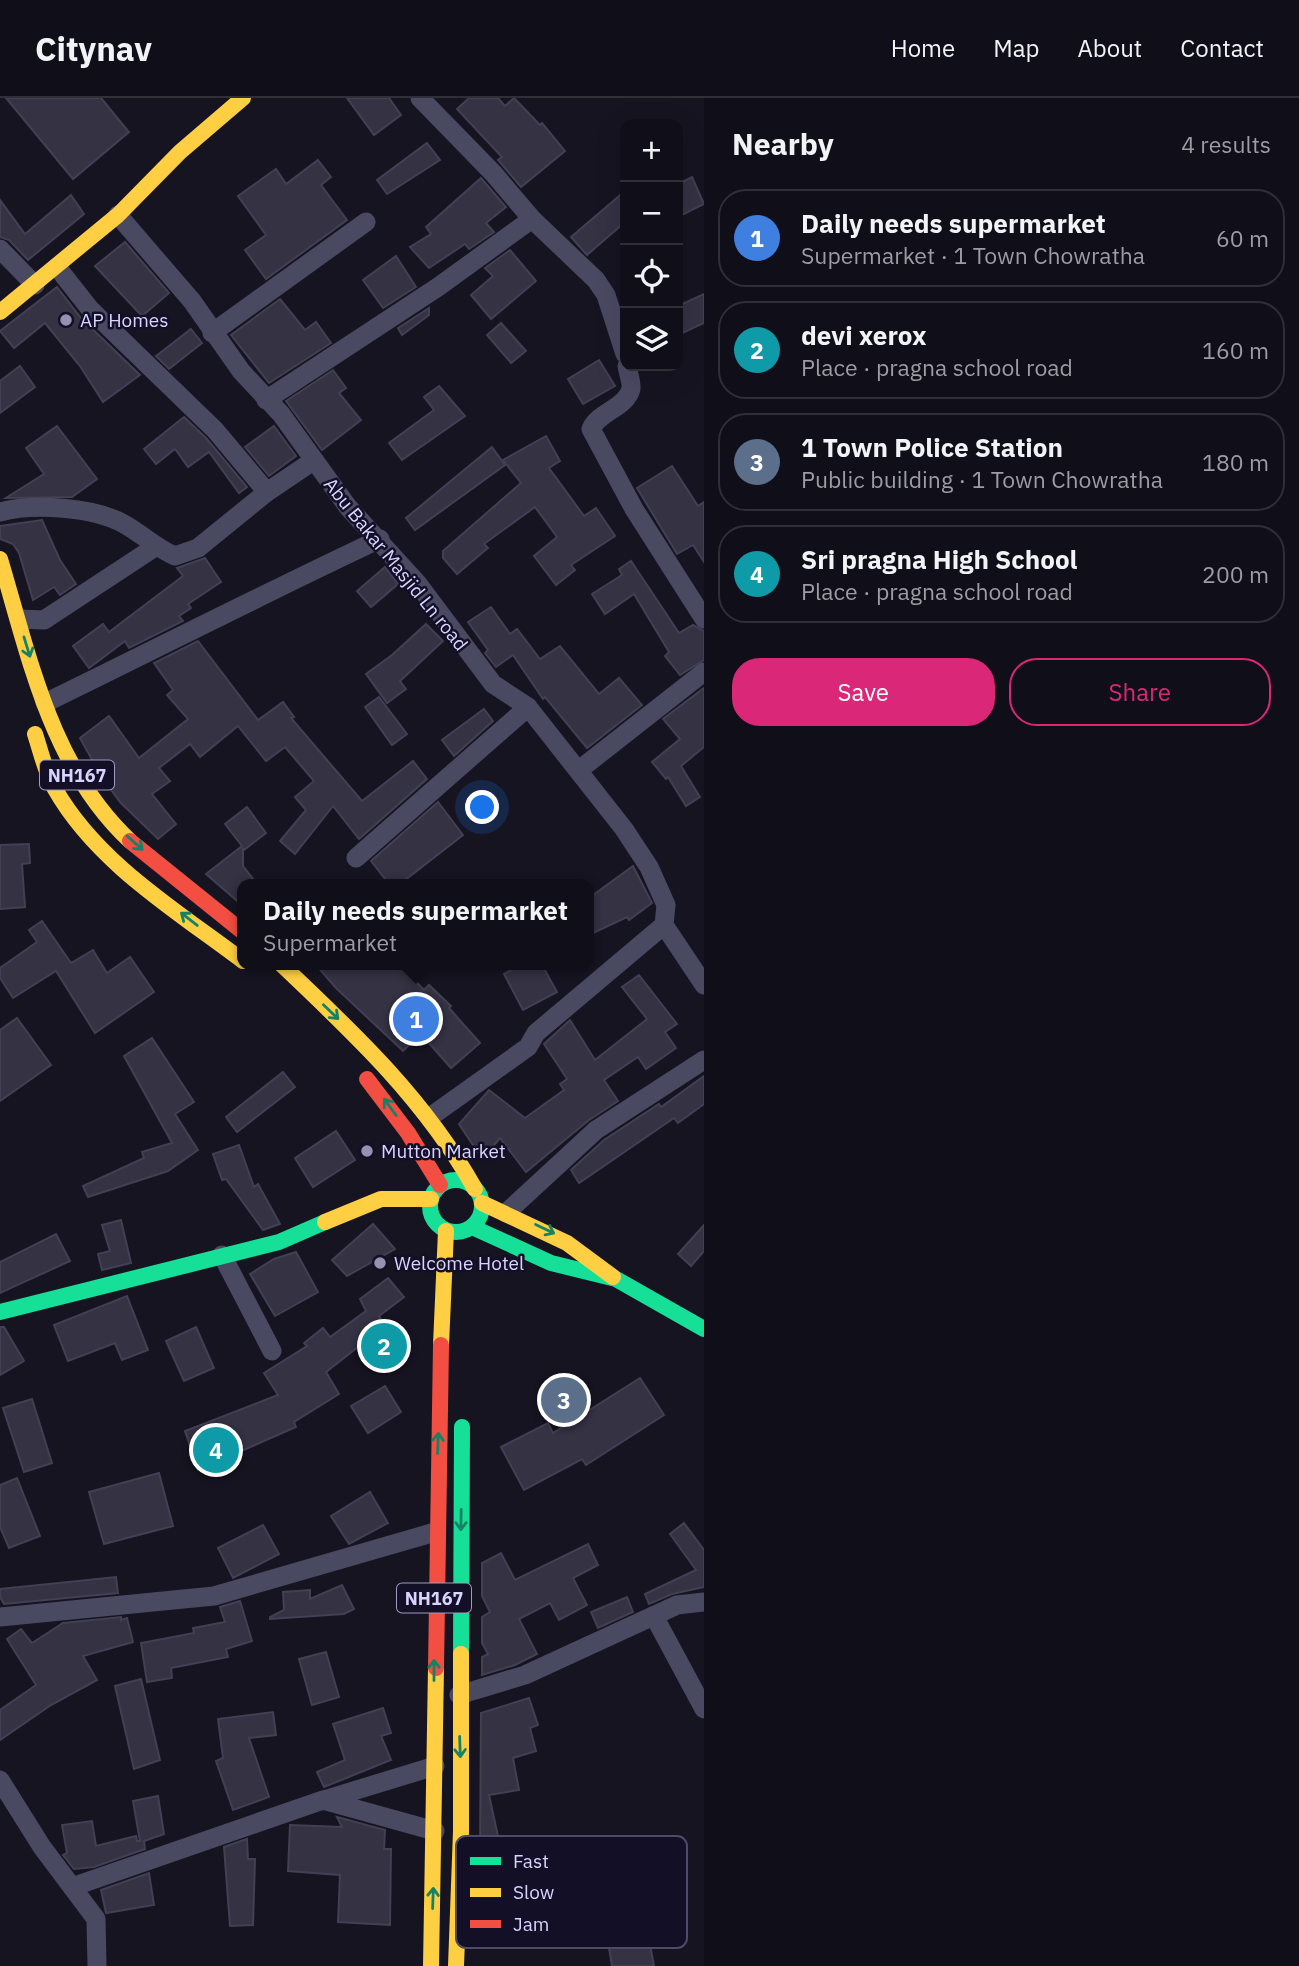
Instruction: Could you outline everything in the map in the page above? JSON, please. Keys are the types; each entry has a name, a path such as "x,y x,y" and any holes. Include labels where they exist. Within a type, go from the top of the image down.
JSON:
{"main road":[{"path":"0,312 118,215 180,152 243,98"},
{"name":"NH167","path":"0,559 21,688"},
{"name":"NH167","path":"9,620 71,764 104,815 136,845 237,927"},
{"name":"NH167","path":"32,722 56,789 86,831 115,860 237,956"},
{"path":"287,970 363,1043 430,1117 457,1154 478,1196 478,1220 468,1229 464,1253"},
{"name":"NH167","path":"355,1064 385,1101 435,1192 432,1217 446,1231 435,1532 435,1831 431,1966"},
{"path":"0,1312 279,1242 381,1199 435,1192 460,1181 506,1213 570,1243 616,1279 704,1329"},
{"path":"446,1231 468,1229 551,1263 616,1279"},
{"name":"NH167","path":"461,1836 459,1695 462,1411"},
{"name":"NH167","path":"456,1966 457,1948"}],"street":[{"path":"420,98 493,173 532,219 596,280 606,295 620,338"},
{"name":"Abu Bakar Masjid Ln road","path":"118,215 192,301 212,333 266,400 281,414 348,508 380,539 493,684 528,707 624,829 649,867 666,905 664,925 704,985"},
{"path":"266,400 438,287 532,219"},
{"path":"212,333 366,222"},
{"path":"0,249 34,285"},
{"path":"57,267 90,309 215,430 267,492"},
{"path":"628,371 631,388 624,399 594,421 591,429 634,509 704,619"},
{"path":"0,512 17,507 38,507 88,513 123,523 155,547 175,556 198,548 267,492 313,461"},
{"path":"45,703 104,677 207,621 380,539"},
{"path":"9,620 44,620 155,547"},
{"path":"579,770 704,672"},
{"path":"356,858 528,707"},
{"path":"430,1117 528,1047 536,1033 664,925"},
{"path":"506,1213 596,1129 704,1060"},
{"path":"222,1255 272,1352"},
{"path":"0,1617 215,1596 435,1532"},
{"path":"459,1695 525,1675 677,1605 704,1602"},
{"path":"654,1616 704,1709"},
{"path":"72,1887 323,1800 435,1766"},
{"path":"0,1780 96,1919 97,1966"},
{"path":"323,1800 435,1831"}],"building":[{"path":"6,98 101,98 129,132 73,179"},
{"path":"347,98 389,98 401,115 374,135"},
{"path":"469,98 498,98 505,106 514,98 540,125 542,123 565,151 521,187 498,160 502,157 457,109"},
{"path":"427,143 440,160 387,194 377,180"},
{"path":"318,160 331,177 321,185 347,220 266,279 245,250 266,235 238,196 276,169 286,184"},
{"path":"692,177 704,204 683,214 683,182"},
{"path":"481,178 506,207 486,223 494,232 469,249 465,244 429,268 410,247 431,234 426,227"},
{"path":"71,195 84,214 28,260 9,240 0,237 0,200 25,234"},
{"path":"620,195 620,226 587,255 571,237"},
{"path":"125,242 169,293 142,316 95,266"},
{"path":"510,250 536,281 491,319 471,295 493,276 485,268"},
{"path":"396,256 416,287 383,308 363,280"},
{"path":"57,287 81,318 140,375 103,402 80,366 45,323 14,348 0,331"},
{"path":"704,294 704,323 683,333 683,308 683,304"},
{"path":"280,299 305,330 316,322 331,343 269,383 231,335"},
{"path":"429,308 429,315 402,335 398,328"},
{"path":"501,323 526,351 511,363 487,335"},
{"path":"191,329 202,343 169,369 156,356"},
{"path":"599,360 615,386 583,404 568,379"},
{"path":"20,366 35,387 0,413 0,381"},
{"path":"333,370 346,388 339,393 361,420 322,450 286,401"},
{"path":"439,386 465,416 402,460 389,443 434,410 424,397"},
{"path":"184,417 206,438 247,487 239,493 209,452 188,467 175,449 156,464 144,449"},
{"path":"57,426 97,479 72,497 6,498 44,474 26,448"},
{"path":"274,426 296,456 269,476 245,447"},
{"path":"546,436 560,461 549,468 584,516 596,508 615,536 571,565 575,570 556,585 534,556 557,537 535,507 484,544 488,548 457,574 443,558 443,551 521,483 503,460"},
{"path":"492,447 505,465 415,530 406,518"},
{"path":"672,466 698,506 704,502 704,562 693,545 677,554 637,488"},
{"path":"42,520 60,560 76,584 60,595 54,587 33,600 19,553 13,544 0,539 0,526"},
{"path":"205,558 221,582 188,604 191,608 179,616 183,621 129,648 125,641 89,668 73,646 103,624 109,632 183,576 177,568"},
{"path":"631,561 679,633 693,625 704,631 704,660 680,675 665,656 669,652 634,594 605,614 592,594 622,575 619,569"},
{"path":"385,567 398,584 371,607 357,591"},
{"path":"491,607 510,634 517,629 540,659 560,646 599,694 619,678 642,705 587,748 545,697 543,699 513,655 496,667 485,653 488,650 468,622"},
{"path":"426,624 443,641 400,681 406,689 387,703 366,674"},
{"path":"198,641 258,720 283,702 294,717 291,718 362,801 413,761 427,779 359,839 333,806 295,854 280,841 306,810 295,797 314,781 285,747 266,761 238,726 200,757 190,744 159,768 170,781 152,794 176,824 158,839 120,802 101,776 80,738 109,716 139,758 188,719 167,695 173,690 154,663"},
{"path":"704,688 704,747 681,766 700,797 686,806 668,777 666,779 652,762 680,739 663,719"},
{"path":"379,697 407,734 392,745 365,707"},
{"path":"484,709 493,721 454,756 442,740"},
{"path":"438,802 463,835 406,879 385,879 371,861"},
{"path":"247,807 266,833 244,850 243,848 243,866 253,879 237,879 237,901 206,874 242,846 225,824"},
{"path":"29,844 30,863 22,864 25,907 0,909 0,845"},
{"path":"633,866 652,903 629,920 627,917 594,933 594,894"},
{"path":"42,921 71,963 93,950 107,973 130,957 154,992 95,1033 56,971 13,998 0,978 0,968 37,942 29,930"},
{"path":"320,970 405,970 424,990 429,985 451,1006 449,1008 480,1043 451,1068 421,1034 403,1051"},
{"path":"511,970 545,970 557,992 523,1010 504,974"},
{"path":"639,975 677,1024 665,1032 676,1048 646,1069 638,1057 604,1080 618,1101 589,1120 526,1172 500,1138 484,1157 477,1151 459,1124 489,1090 525,1118 564,1090 560,1084 567,1079 544,1044 570,1020 595,1060 647,1019 622,987"},
{"path":"17,1018 51,1065 0,1101 0,1030"},
{"path":"152,1038 194,1102 175,1114 198,1150 168,1171 88,1197 83,1186 144,1158 142,1152 172,1143 124,1056"},
{"path":"283,1072 295,1087 237,1132 226,1117"},
{"path":"704,1076 704,1104 678,1123 674,1118 579,1183 571,1170 604,1140 659,1104 661,1107"},
{"path":"336,1131 355,1160 313,1187 295,1158"},
{"path":"239,1145 254,1187 258,1184 280,1224 263,1230 226,1179 222,1180 213,1154"},
{"path":"121,1220 131,1263 102,1270 98,1254 110,1251 102,1225"},
{"path":"373,1224 395,1249 347,1276 332,1260"},
{"path":"704,1225 704,1251 691,1266 678,1254"},
{"path":"56,1234 70,1261 0,1293 0,1262"},
{"path":"296,1252 318,1292 275,1316 250,1274 274,1259"},
{"path":"388,1278 404,1297 379,1316 398,1348 380,1360 367,1340 326,1372 339,1394 294,1422 296,1427 198,1470 185,1431 278,1395 264,1373 307,1346 304,1343 323,1328 330,1337 366,1311 360,1299"},
{"path":"127,1296 148,1350 122,1360 115,1343 68,1361 54,1325"},
{"path":"0,1327 4,1327 24,1361 0,1375"},
{"path":"196,1327 214,1368 184,1381 166,1341"},
{"path":"640,1378 664,1415 586,1465 582,1459 524,1490 501,1447 548,1423 553,1433"},
{"path":"385,1386 401,1412 368,1433 351,1406"},
{"path":"32,1399 52,1463 24,1472 3,1408"},
{"path":"159,1473 173,1526 104,1544 89,1492"},
{"path":"17,1478 40,1536 9,1548 0,1527 0,1485"},
{"path":"370,1492 388,1523 349,1544 331,1516"},
{"path":"684,1523 704,1550 704,1587 672,1594 649,1604 645,1594 696,1570 670,1534"},
{"path":"263,1525 279,1554 233,1578 218,1548"},
{"path":"588,1544 598,1565 573,1578 587,1605 559,1620 550,1603 519,1619 537,1654 515,1665 482,1675 482,1657 488,1654 482,1643 482,1617 490,1612 482,1596 482,1563 501,1553 515,1580"},
{"path":"116,1577 118,1593 4,1604 0,1597 0,1589"},
{"path":"342,1585 354,1609 344,1614 270,1619 284,1610 283,1592 310,1590 310,1599"},
{"path":"627,1597 633,1612 598,1628 591,1612"},
{"path":"240,1601 252,1641 226,1649 228,1657 171,1668 172,1678 147,1682 141,1643 194,1633 193,1628 225,1622 220,1607"},
{"path":"121,1617 121,1620 127,1618 133,1642 83,1656 97,1680 51,1705 0,1740 0,1710 36,1685 7,1639 21,1629 32,1643 63,1623"},
{"path":"326,1652 339,1697 312,1705 299,1659"},
{"path":"141,1679 160,1760 134,1769 115,1686"},
{"path":"529,1698 538,1725 530,1728 536,1751 513,1758 519,1790 489,1795 498,1836 480,1836 481,1713"},
{"path":"383,1708 391,1733 381,1736 391,1760 324,1787 317,1772 345,1760 333,1724"},
{"path":"273,1712 276,1735 249,1738 269,1797 233,1810 216,1761 223,1758 218,1719"},
{"path":"158,1796 164,1834 144,1841 145,1849 94,1867 74,1869 63,1855 67,1853 62,1825 92,1821 96,1846 136,1836 137,1841 140,1841 133,1801"},
{"path":"337,1817 385,1830 384,1849 391,1849 390,1925 338,1922 340,1875 288,1871 290,1825 342,1827"},
{"path":"247,1839 248,1859 255,1859 253,1925 230,1926 224,1847"},
{"path":"149,1873 154,1905 106,1913 101,1890"},
{"path":"609,1948 651,1948 654,1966 612,1966"}],"traffic: fast":[{"path":"456,1180 466,1182 474,1188 480,1196 482,1206 480,1216 474,1224 466,1230 456,1232 446,1230 438,1224 432,1216 430,1206 432,1196 438,1188 446,1182 456,1180"},
{"path":"0,1312 279,1242 325,1222"},
{"path":"472,1227 551,1263 616,1279 704,1329"},
{"path":"461,1654 462,1427"}],"traffic: slow":[{"path":"0,312 118,215 180,152 243,98"},
{"path":"0,559 33,673 62,746 103,812 130,841"},
{"path":"35,734 55,789 72,816 93,840 140,884 237,957"},
{"path":"287,970 388,1070 456,1157 475,1189"},
{"path":"325,1222 381,1199 431,1199"},
{"path":"482,1203 567,1243 613,1277"},
{"path":"441,1345 446,1231"},
{"path":"461,1654 461,1836"},
{"path":"431,1966 436,1668"},
{"path":"456,1966 457,1948"}],"traffic: jam":[{"path":"130,841 237,927"},
{"path":"367,1079 408,1133 440,1185"},
{"path":"436,1668 441,1345"}],"place":[{"name":"AP Homes","path":"66,320"},
{"name":"Daily needs supermarket","path":"416,1019"},
{"name":"Mutton Market","path":"367,1151"},
{"name":"Welcome Hotel","path":"380,1263"},
{"name":"devi xerox","path":"384,1346"},
{"name":"1 Town Police Station","path":"564,1400"},
{"name":"Sri pragna High School","path":"216,1450"}]}
